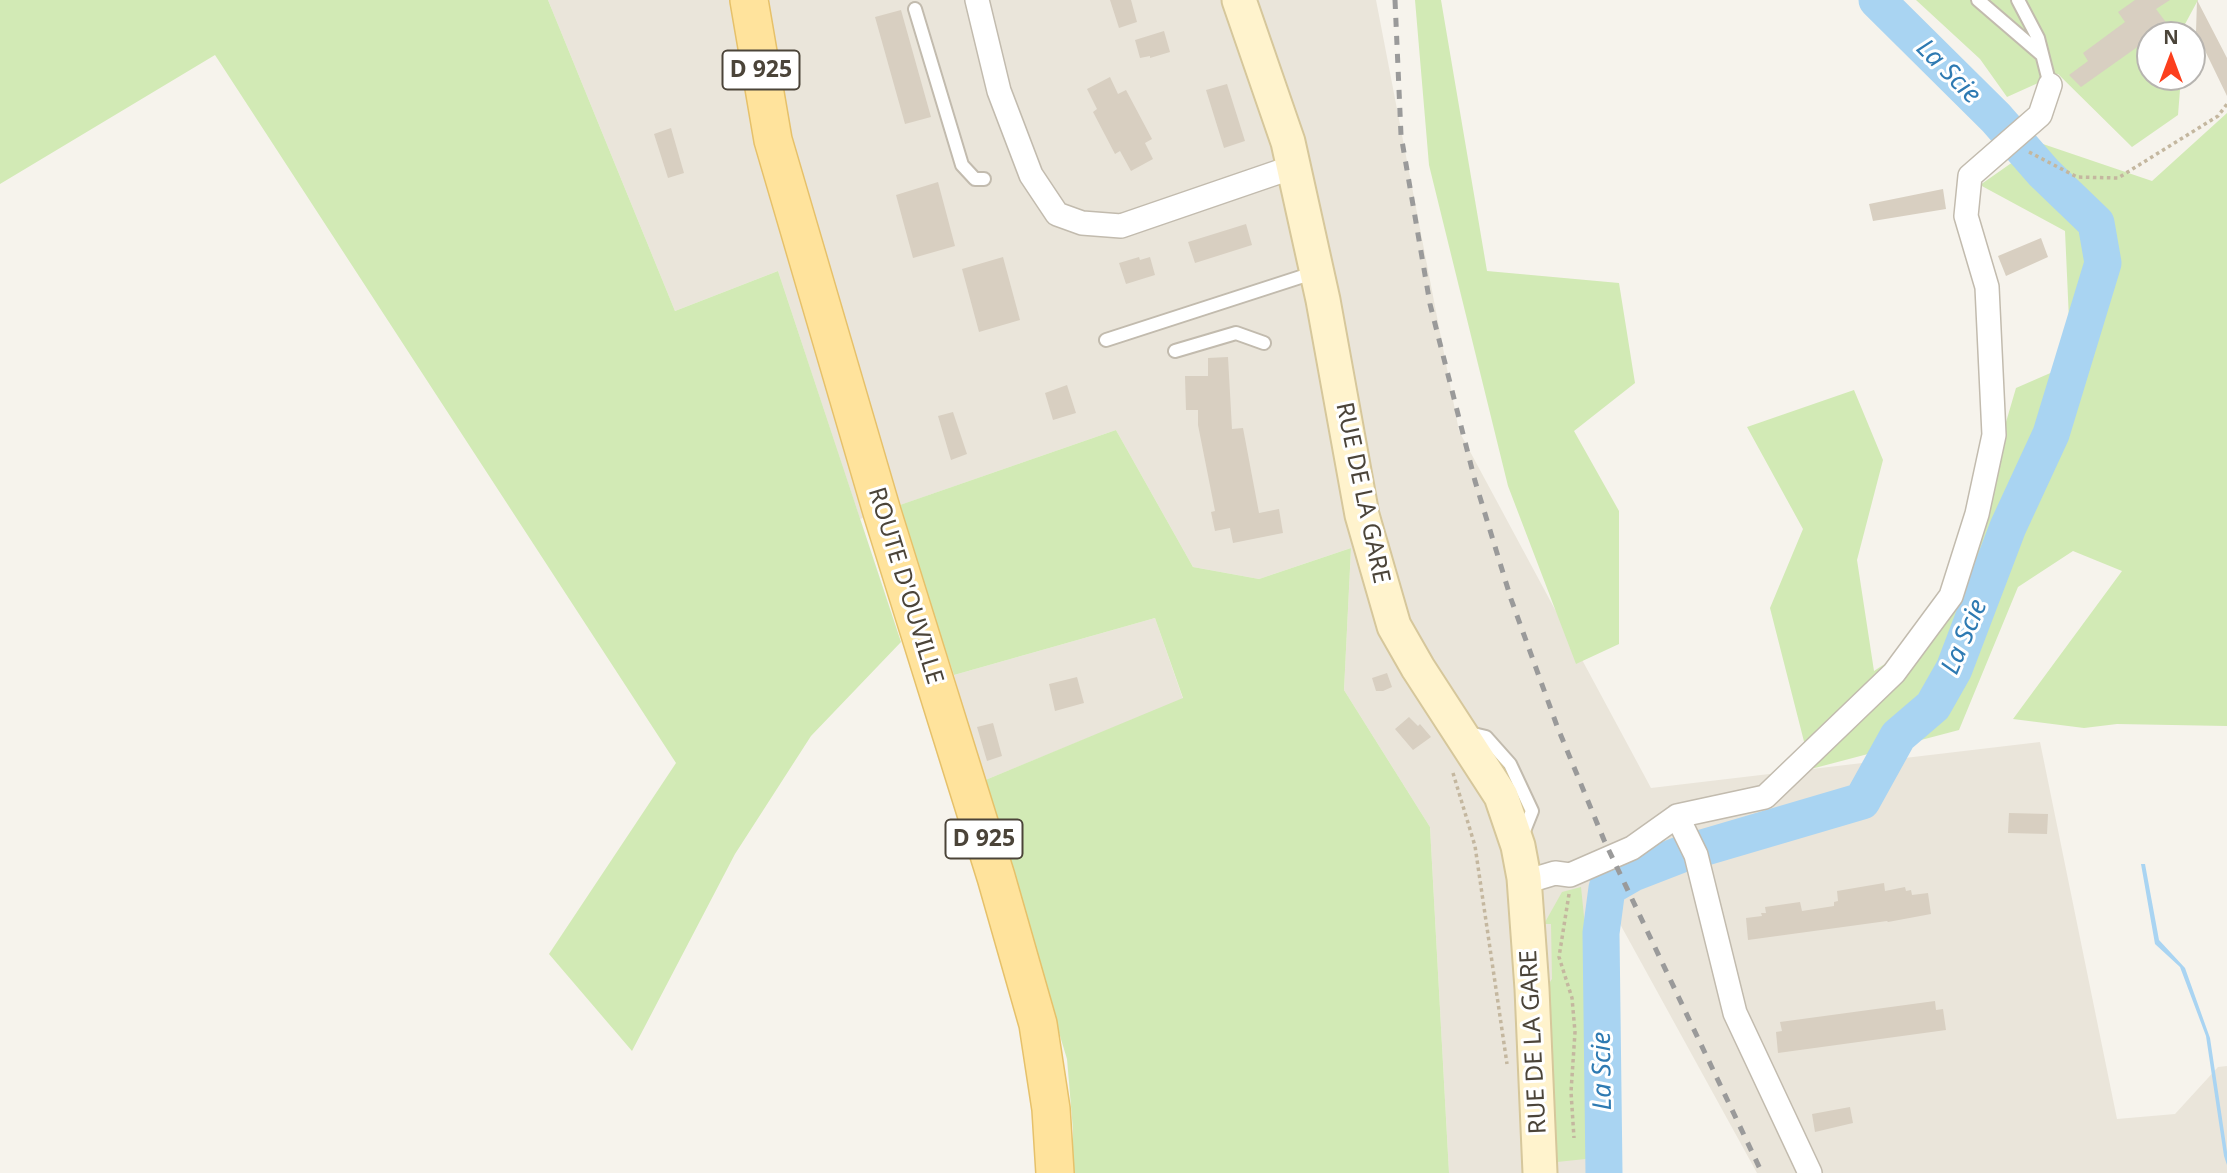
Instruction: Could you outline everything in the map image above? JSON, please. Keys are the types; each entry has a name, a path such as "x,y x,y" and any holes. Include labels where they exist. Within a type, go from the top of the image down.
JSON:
{"main road":[{"name":"ROUTE D'OUVILLE","path":"750,0 773,140 882,512 996,877 1038,1024 1051,1109 1055,1173"}],"street":[{"name":"RUE DE LA GARE","path":"1239,0 1287,142 1317,272 1362,515 1394,626 1501,796 1521,862 1532,989 1540,1173"},
{"path":"978,1 999,90 1031,175 1057,214 1082,223 1121,226 1293,167"},
{"path":"1521,862 1535,878 1555,873 1570,875 1632,848 1680,821 1765,797 1894,673 1951,596 1977,514 1994,435 1987,287 1966,216 1970,176 2040,115 2050,85"},
{"path":"1680,821 1696,855 1735,1013 1810,1173"}],"lane":[{"path":"1978,0 2042,56"},
{"path":"2018,0 2038,38 2050,85"},
{"path":"915,9 962,165 975,179 984,179"},
{"path":"1107,340 1317,272"},
{"path":"1175,351 1236,333 1264,343"}],"path":[{"path":"2010,142 2077,177 2118,178 2218,116 2227,104"},
{"path":"1452,771 1475,846 1509,1076"},
{"path":"1570,875 1570,893 1559,957 1572,998 1575,1032 1571,1092 1574,1138"}],"shaded area":[{"path":"548,0 1376,0 1459,431 1651,788 2040,742 2117,1119 2175,1114 2218,1067 2227,1066 2227,1173 1757,1173 1620,924 1586,944 1610,1173 1449,1173 1430,827 1344,690 1351,548 1259,579 1193,567 1116,430 860,519 778,271 675,311"},
{"path":"1155,618 1183,699 983,781 954,675"}],"green space":[{"path":"0,0 548,0 675,311 778,271 901,642 811,736 735,854 632,1051 549,954 676,763 215,55 0,184"},
{"path":"1415,0 1441,0 1487,271 1619,283 1635,383 1574,431 1619,511 1619,644 1576,664 1508,486 1429,165"},
{"path":"1916,0 2198,0 2187,21 2136,21 2136,91 2180,91 2178,115 2132,147 2058,74 2007,97 1980,59"},
{"path":"2227,113 2227,726 2117,724 2084,728 2013,719 2122,571 2073,551 2018,587 1959,730 1811,769 1770,608 1803,529 1747,427 1854,390 1883,460 1857,560 1874,671 1947,623 2016,388 2071,364 2065,231 1980,185 2040,143 2152,181"},
{"path":"1116,430 1193,567 1259,579 1351,548 1344,690 1430,827 1449,1173 1073,1173 1073,1130 1067,1059 983,781 1183,698 1155,618 954,675 897,506"},
{"path":"1581,887 1598,1054 1595,1158 1557,1162 1546,988 1552,979 1551,924 1544,924 1562,892"}],"water":[{"path":"2141,864 2145,864 2159,940 2185,968 2210,1038 2227,1165 2206,1036 2180,967 2155,944"}],"building":[{"path":"1110,0 1131,0 1137,22 1119,28"},
{"path":"2135,0 2170,0 2156,9 2165,21 2136,21 2136,48 2081,87 2069,75 2088,61 2083,53 2125,22 2118,12"},
{"path":"2197,0 2227,58 2227,96 2206,53 2206,21 2196,21"},
{"path":"901,10 931,117 905,124 875,17"},
{"path":"1164,31 1170,52 1140,58 1135,40"},
{"path":"1110,77 1118,94 1126,90 1152,139 1145,143 1153,159 1131,171 1120,151 1115,154 1093,112 1097,109 1087,89"},
{"path":"1227,84 1245,141 1224,148 1206,90"},
{"path":"671,128 684,173 668,178 654,134"},
{"path":"938,182 955,246 913,258 896,195"},
{"path":"1943,189 1946,209 1873,221 1869,204"},
{"path":"1246,224 1252,245 1195,263 1188,242"},
{"path":"2041,238 2048,257 2006,276 1998,256"},
{"path":"1003,257 1020,320 979,332 962,269"},
{"path":"1139,257 1140,260 1150,257 1155,275 1126,284 1119,263"},
{"path":"1228,357 1232,429 1243,428 1259,513 1279,509 1283,533 1233,543 1230,528 1215,531 1211,512 1215,511 1198,425 1198,410 1186,410 1185,376 1208,376 1208,358"},
{"path":"1067,385 1076,413 1053,420 1045,393"},
{"path":"953,412 967,454 951,460 938,416"},
{"path":"1387,673 1392,687 1376,691 1372,678"},
{"path":"1077,677 1084,703 1055,711 1049,684"},
{"path":"1409,717 1418,726 1420,724 1431,737 1413,750 1395,729"},
{"path":"993,723 1002,756 987,761 977,727"},
{"path":"2009,813 2048,814 2047,834 2008,833"},
{"path":"1884,883 1885,891 1905,887 1906,891 1911,890 1912,895 1928,893 1931,914 1748,940 1746,918 1762,916 1761,913 1766,913 1765,907 1800,902 1802,911 1834,906 1834,902 1838,901 1837,891"},
{"path":"1935,1001 1936,1010 1943,1009 1946,1030 1778,1053 1776,1032 1782,1031 1780,1022"},
{"path":"1850,1107 1853,1123 1815,1132 1812,1114"}],"waterway":[{"name":"La Scie","path":"1604,1173 1601,933 1607,888 1633,873 1682,854 1862,801 1898,736 1933,706 1954,669 2008,527 2051,434 2103,263 2096,223 2044,173 1996,118 1877,0"}],"railway":[{"path":"1395,0 1401,135 1430,304 1475,481 1511,599 1557,726 1604,840 1762,1173"}]}
